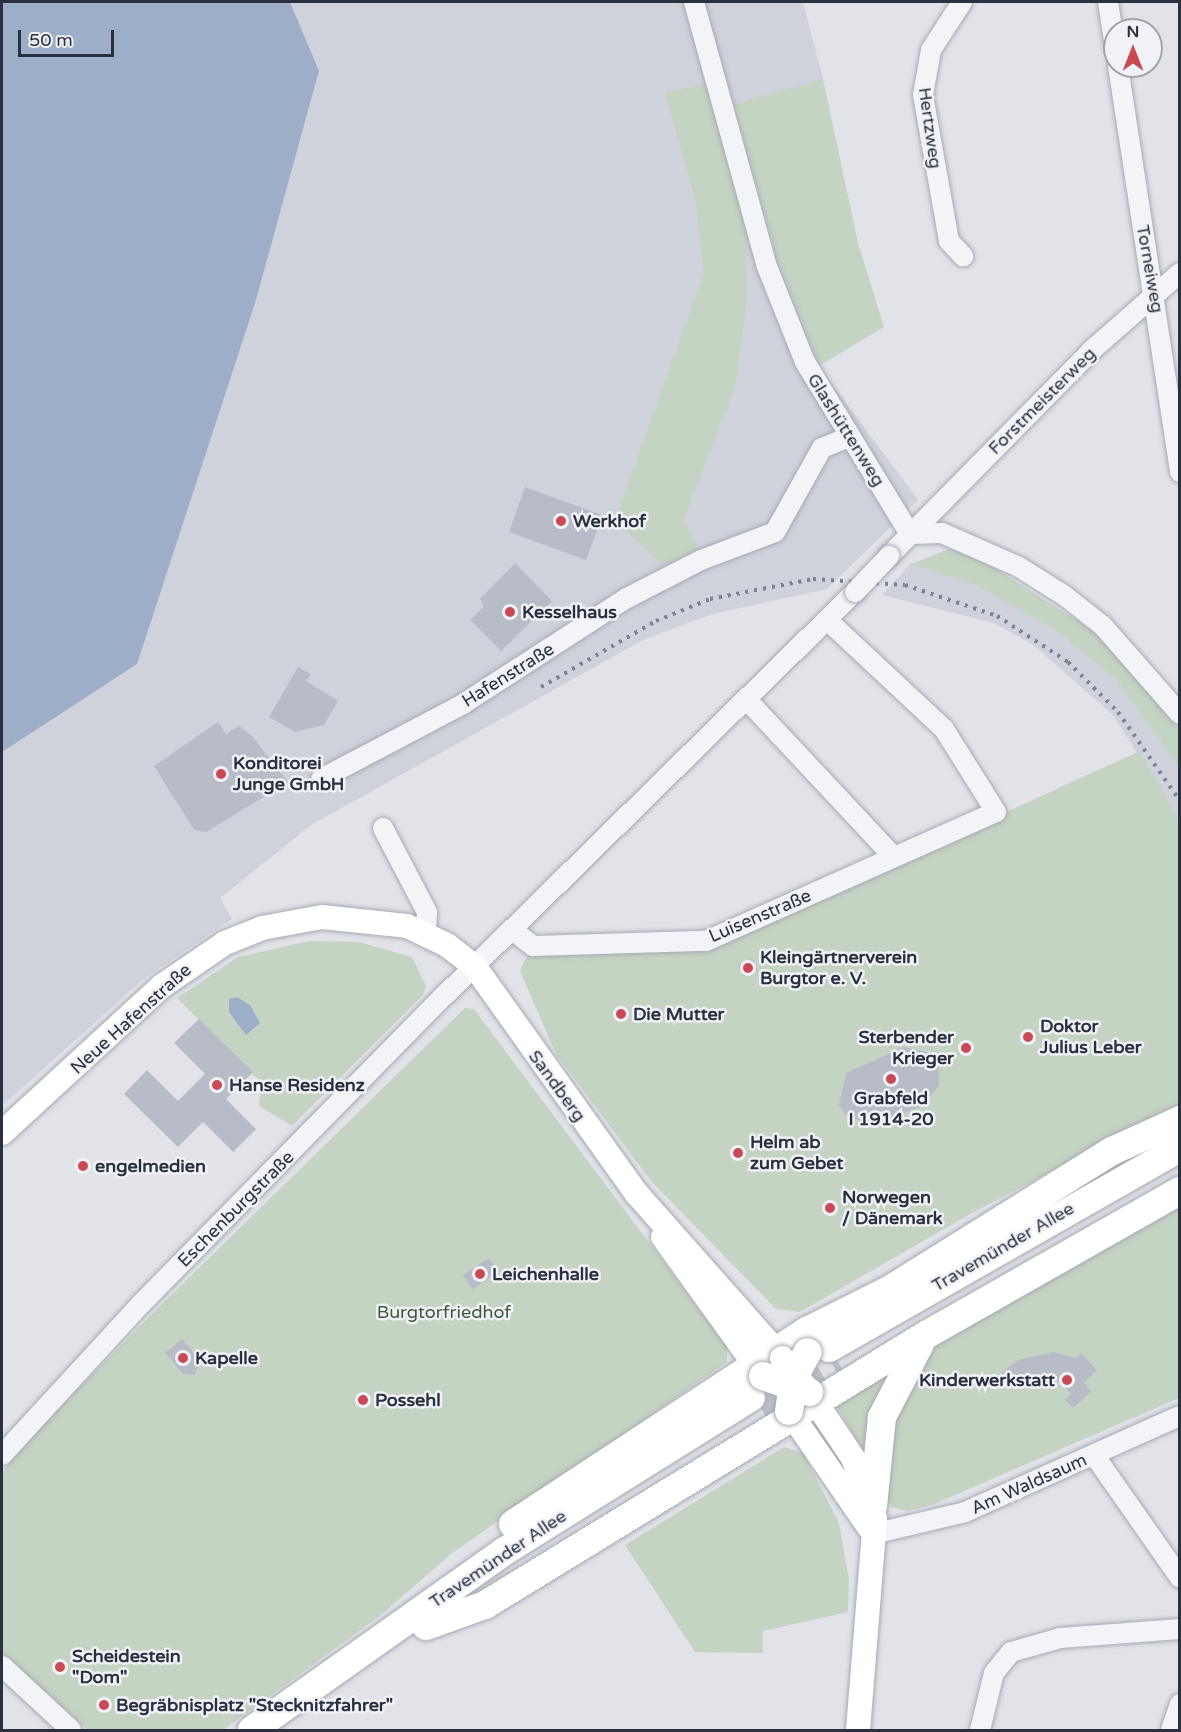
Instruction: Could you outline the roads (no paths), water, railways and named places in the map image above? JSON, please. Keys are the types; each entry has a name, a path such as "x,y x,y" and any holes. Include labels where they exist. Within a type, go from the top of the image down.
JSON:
{"highway":[{"path":"422,1620 485,1605 791,1384 834,1324 1074,1174 1179,1120"},
{"path":"1074,1174 1179,1133"},
{"name":"Travemünder Allee","path":"791,1384 1179,1148"},
{"name":"Travemünder Allee","path":"791,1384 1179,1170"},
{"path":"422,1620 456,1568 522,1517 791,1384 926,1335 1179,1191"},
{"path":"873,1506 882,1417 898,1378 926,1335"},
{"name":"Travemünder Allee","path":"252,1731 422,1620"},
{"name":"Travemünder Allee","path":"279,1731 422,1620"}],"main road":[{"name":"Neue Hafenstraße","path":"2,1133 162,986 225,943 262,928 322,917 356,917 426,932 475,967"},
{"name":"Sandberg","path":"475,967 644,1202 791,1384"},
{"path":"791,1384 853,1458 873,1506 875,1572 858,1731"},
{"path":"791,1384 873,1534"}],"street":[{"name":"Glashüttenweg","path":"694,2 766,264 805,362 910,534"},
{"name":"Hertzweg","path":"962,2 930,52 923,95 949,241 963,256"},
{"path":"1108,2 1110,18"},
{"name":"Torneiweg","path":"1120,78 1154,293 1179,472"},
{"name":"Forstmeisterweg","path":"910,534 1154,293 1179,273"},
{"name":"Hafenstraße","path":"321,779 463,704 627,598 701,560 776,532 822,448 849,437"},
{"path":"475,967 515,932 855,592 910,534 942,533 1019,567 1065,596 1111,634 1179,714"},
{"name":"Luisenstraße","path":"515,932 533,946 706,941 996,812 945,729 827,620"},
{"path":"747,700 893,856"},
{"path":"383,828 427,912 426,932"},
{"name":"Eschenburgstraße","path":"2,1455 141,1304 475,967"},
{"name":"Am Waldsaum","path":"873,1534 965,1512 1179,1416"},
{"path":"1094,1455 1179,1578"},
{"path":"980,1731 987,1691 1002,1658 1060,1638 1179,1629"},
{"path":"4,1673 71,1731"},
{"path":"1171,1731 1179,1704"}],"water":[{"path":"2,2 290,2 319,71 256,300 137,664 2,752"},
{"path":"237,997 250,1005 260,1023 246,1035 229,1012 229,999"}],"tunnel":[{"path":"763,1412 840,1366"}],"railway":[{"path":"541,687 656,621 710,599 813,579 905,585 997,616 1068,662 1118,712 1180,801"}],"place":[{"name":"Werkhof","path":"561,521"},
{"name":"Kesselhaus","path":"510,612"},
{"name":"Konditorei Junge GmbH","path":"221,774"},
{"name":"Kleingärtnerverein Burgtor e. V.","path":"748,968"},
{"name":"Die Mutter","path":"621,1014"},
{"name":"Doktor Julius Leber","path":"1028,1037"},
{"name":"Sterbender Krieger","path":"966,1048"},
{"name":"Grabfeld I 1914-20","path":"891,1079"},
{"name":"Hanse Residenz","path":"217,1085"},
{"name":"Helm ab zum Gebet","path":"738,1153"},
{"name":"engelmedien","path":"83,1166"},
{"name":"Norwegen / Dänemark","path":"830,1208"},
{"name":"Leichenhalle","path":"480,1274"},
{"name":"Kapelle","path":"183,1358"},
{"name":"Kinderwerkstatt","path":"1067,1380"},
{"name":"Possehl","path":"363,1400"},
{"name":"Scheidestein \"Dom\"","path":"60,1667"},
{"name":"Begräbnisplatz \"Stecknitzfahrer\"","path":"104,1705"}],"park label":[{"name":"Burgtorfriedhof","path":"444,1312"}]}
